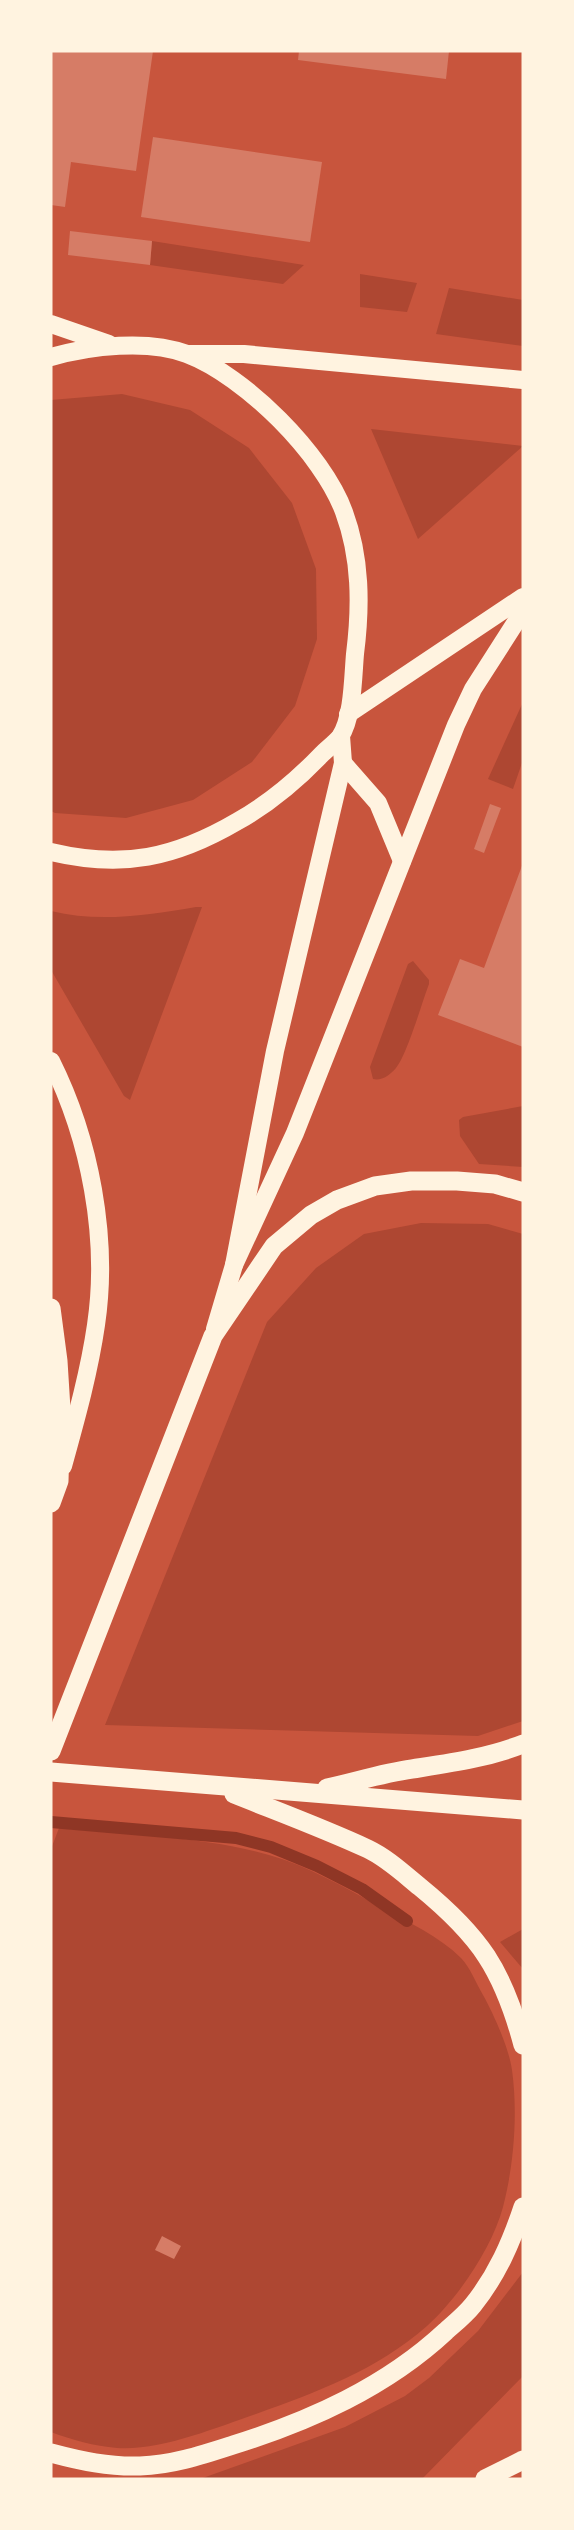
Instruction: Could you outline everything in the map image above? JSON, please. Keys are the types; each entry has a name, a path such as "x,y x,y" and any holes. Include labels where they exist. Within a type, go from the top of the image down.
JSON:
{"highway":[{"path":"51,1751 213,1336 274,1246 311,1215 337,1200 375,1186 411,1181 470,1182 495,1184 523,1192"},
{"path":"51,1308 61,1409 59,1481 51,1503"},
{"path":"307,1793 410,1769 456,1763 503,1752 523,1744"},
{"path":"51,1772 523,1810"},
{"path":"217,1787 371,1850 449,1910 479,1943 500,1977 523,2045"},
{"path":"51,2453 95,2464 140,2466 184,2461 263,2435 352,2398 408,2363 471,2308 495,2274 511,2243 523,2207"},
{"path":"485,2479 523,2460"}],"main road":[{"path":"51,324 112,345"},
{"path":"51,357 112,345 135,345 186,354 244,354 523,380"},
{"path":"186,354 232,379 292,432 320,467 344,511 355,553 359,595 357,643 348,714 341,736 343,763 275,1051 234,1265 213,1336"},
{"path":"348,714 523,597"},
{"path":"234,1265 295,1133 473,689 523,611"},
{"path":"51,852 106,861 140,860 181,848 220,832 265,806 302,775 341,736"},
{"path":"343,763 378,803 402,861"},
{"path":"51,1061 78,1124 90,1171 99,1272 97,1324 86,1379 59,1481"}],"shaded area":[{"path":"152,241 304,265 283,284 150,265"},
{"path":"360,274 417,283 407,312 360,307"},
{"path":"449,288 523,300 523,346 436,334"},
{"path":"122,394 190,410 249,448 292,503 316,569 317,639 295,706 252,762 193,800 126,818 55,813 51,811 51,400"},
{"path":"371,429 523,446 418,539"},
{"path":"523,702 523,760 513,789 488,779"},
{"path":"202,907 130,1100 124,1096 51,970 51,911 105,917"},
{"path":"413,961 429,980 429,984 396,1068 380,1079 373,1079 370,1067 408,964"},
{"path":"523,1106 523,1167 479,1164 460,1136 459,1120"},
{"path":"421,1223 488,1224 523,1234 523,1721 478,1736 105,1725 267,1322 316,1268 364,1234"},
{"path":"59,1828 165,1837 244,1849 284,1860 341,1885 423,1930 461,1958 470,1970 496,2022 512,2070 514,2139 503,2207 482,2255 462,2287 439,2315 408,2342 346,2378 223,2426 151,2446 108,2447 51,2432 51,1849"},
{"path":"523,1929 523,1969 500,1942"},
{"path":"523,2272 523,2376 422,2479 200,2479 345,2427 405,2396 429,2378 478,2331"}],"building":[{"path":"51,51 153,51 136,171 71,162 65,207 51,205"},
{"path":"299,51 449,51 446,79 298,60"},
{"path":"153,137 322,162 310,242 141,217"},
{"path":"70,231 152,241 150,265 68,255"},
{"path":"490,804 501,808 484,853 474,849"},
{"path":"523,863 523,1047 438,1015 460,959 484,968"},
{"path":"162,2236 181,2246 174,2259 155,2250"}],"waterway":[{"path":"51,1822 236,1838 271,1847 362,1889 407,1921"}]}
